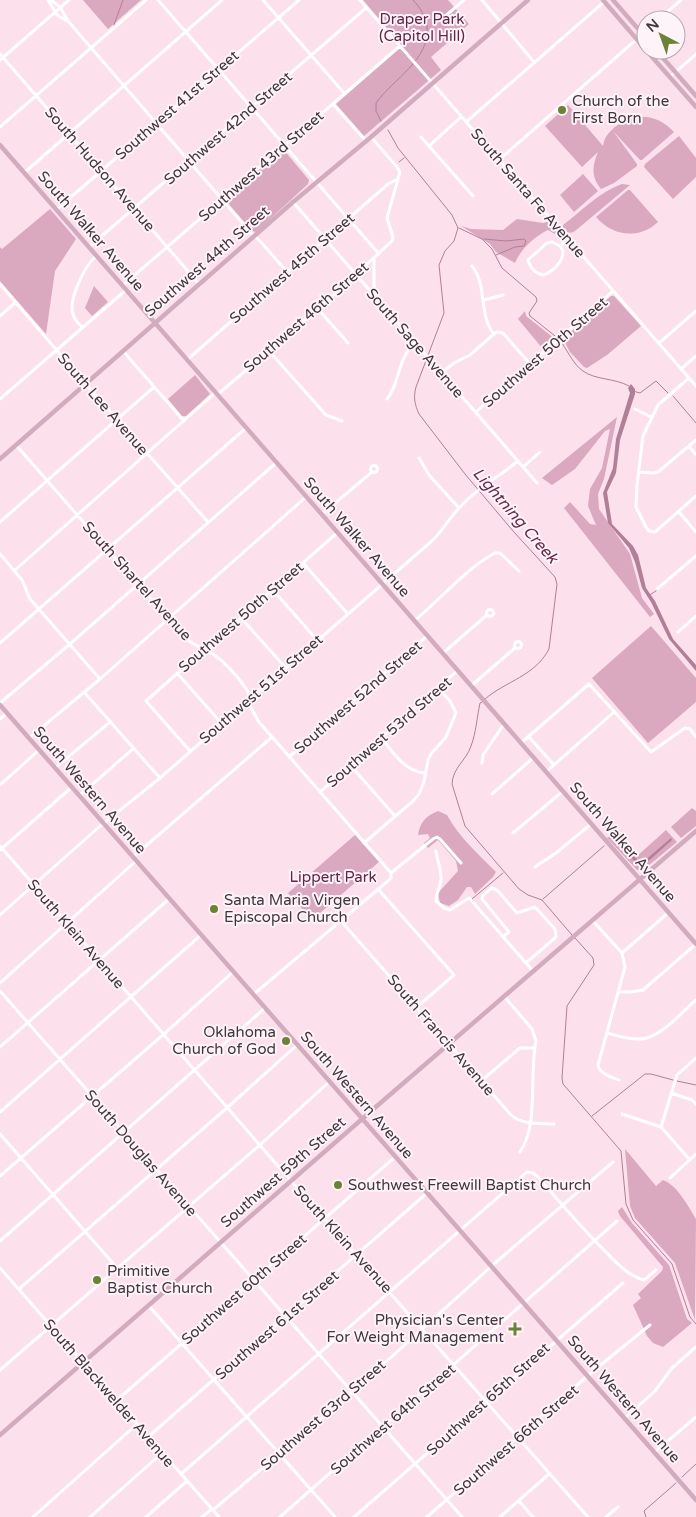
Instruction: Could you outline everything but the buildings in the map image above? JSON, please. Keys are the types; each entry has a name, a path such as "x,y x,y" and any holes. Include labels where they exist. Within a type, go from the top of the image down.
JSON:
{"main road":[{"name":"Southwest 44th Street","path":"1,457 528,0"},
{"path":"604,0 636,38"},
{"path":"613,0 636,24"},
{"path":"655,60 696,107"},
{"path":"665,60 696,96"},
{"name":"South Walker Avenue","path":"0,145 696,944"},
{"name":"South Western Avenue","path":"0,704 696,1500"},
{"name":"Southwest 59th Street","path":"0,1435 696,831"}],"street":[{"path":"49,0 60,7 68,21 90,48 288,273"},
{"path":"49,0 55,12 68,21"},
{"path":"1,57 69,0"},
{"path":"0,127 146,0"},
{"path":"158,0 379,254"},
{"path":"24,172 222,0"},
{"path":"262,0 344,93"},
{"name":"Southwest 41st Street","path":"56,210 299,0"},
{"name":"South Santa Fe Avenue","path":"360,0 696,386"},
{"path":"443,18 464,0"},
{"path":"482,0 534,62"},
{"path":"466,122 604,0"},
{"path":"670,10 681,0"},
{"name":"Southwest 42nd Street","path":"89,247 366,8"},
{"path":"499,160 636,40"},
{"name":"Southwest 43rd Street","path":"0,399 82,327 168,246 400,46"},
{"path":"670,77 696,54"},
{"name":"South Hudson Avenue","path":"1,57 135,208 200,285"},
{"path":"333,104 366,141"},
{"path":"429,146 461,117"},
{"path":"371,137 397,167 400,172 399,179"},
{"path":"421,137 473,196"},
{"name":"Southwest 45th Street","path":"187,360 388,184 399,179"},
{"name":"Southwest 46th Street","path":"14,571 184,421 269,351 390,243 393,238 387,218 399,179"},
{"name":"South Sage Avenue","path":"293,202 537,483"},
{"path":"560,246 568,239"},
{"path":"552,242 560,246 563,256 559,265 544,276 532,268 528,260 538,250 547,243 552,242"},
{"path":"82,327 75,319 72,308 80,279 86,266 96,256"},
{"path":"374,258 374,296"},
{"path":"472,266 480,278 488,326 494,334"},
{"name":"South Lee Avenue","path":"0,284 147,455 208,522"},
{"name":"Southwest 50th Street","path":"476,412 613,291"},
{"path":"484,300 504,295"},
{"path":"0,316 16,302"},
{"path":"318,308 348,342"},
{"path":"659,343 696,311"},
{"path":"441,373 454,363 470,355 496,332 503,333 531,365"},
{"path":"387,399 394,389 402,358 415,343"},
{"path":"123,351 184,421"},
{"path":"269,351 326,415 342,421"},
{"path":"681,369 696,356"},
{"path":"689,378 658,405 643,436 636,507 642,522 652,533 659,530 696,496"},
{"path":"0,522 154,387"},
{"path":"635,409 651,417"},
{"path":"0,643 246,428"},
{"path":"639,472 658,472 696,440"},
{"name":"South Shartel Avenue","path":"16,445 185,638 224,662 243,684 249,694 254,714 272,737 391,873"},
{"path":"689,446 696,455"},
{"path":"523,467 540,452"},
{"path":"419,458 430,475 459,508"},
{"name":"Southwest 51st Street","path":"0,915 437,536 459,508 473,494 502,475 518,461"},
{"path":"0,704 276,462"},
{"path":"321,515 372,472"},
{"path":"29,738 100,679 306,498"},
{"path":"678,512 696,532"},
{"name":"Southwest 50th Street","path":"190,751 146,701 337,533"},
{"name":"Southwest 52nd Street","path":"414,621 431,608 451,586 495,553 500,552 519,572"},
{"path":"0,554 22,580 30,599 100,679"},
{"path":"657,589 696,556"},
{"path":"303,563 347,613"},
{"path":"273,590 317,640"},
{"name":"Southwest 53rd Street","path":"442,654 487,615"},
{"path":"678,632 696,616"},
{"path":"241,618 286,668"},
{"name":"Southwest 52nd Street","path":"289,757 427,636"},
{"path":"471,686 515,648"},
{"name":"Southwest 53rd Street","path":"320,792 458,671"},
{"path":"177,673 222,724"},
{"path":"521,744 590,684 651,752 685,728 690,729 696,737"},
{"path":"364,843 419,794 431,754 446,737 456,713 450,701 438,688"},
{"path":"84,692 160,778"},
{"path":"546,772 614,712"},
{"path":"0,719 7,713"},
{"path":"55,768 110,722"},
{"path":"482,763 483,755 504,724"},
{"name":"Southwest 52nd Street","path":"0,983 68,924 135,859 272,737"},
{"path":"529,737 554,765"},
{"path":"382,739 407,767 420,773 425,773"},
{"path":"80,796 134,748"},
{"path":"0,785 39,750"},
{"path":"492,794 533,758"},
{"path":"350,765 395,816"},
{"path":"1,848 72,787"},
{"path":"513,833 562,792"},
{"path":"535,867 556,853 591,824"},
{"path":"253,995 391,878 391,873 436,837 461,863"},
{"name":"South Klein Avenue","path":"1,848 291,1181 588,1517"},
{"path":"436,851 441,874 436,901 444,908 450,910 469,898 533,971"},
{"path":"503,937 509,932 482,899 483,895 492,888 497,890 517,913 535,907 556,931 556,937 526,962"},
{"path":"378,889 454,975 417,1008"},
{"path":"0,1046 169,899"},
{"path":"622,953 669,912"},
{"path":"592,920 622,953 625,967 599,1059 599,1069 619,1080"},
{"name":"South Francis Avenue","path":"341,921 516,1120 554,1124"},
{"path":"0,1112 201,935"},
{"path":"618,992 643,990 696,944"},
{"path":"0,1176 233,972"},
{"name":"South Douglas Avenue","path":"0,990 462,1517"},
{"path":"504,996 532,1029 536,1041 530,1122 526,1144 520,1152"},
{"path":"607,1033 640,1039 654,1035 696,1000"},
{"path":"0,1241 265,1008"},
{"path":"19,1289 297,1045"},
{"path":"481,1082 520,1048 534,1048"},
{"path":"661,1128 677,1075 696,1058"},
{"path":"0,1370 329,1082"},
{"path":"671,1093 692,1100 696,1104"},
{"path":"622,1114 661,1128 690,1160"},
{"path":"0,1134 117,1268"},
{"path":"670,1178 696,1154"},
{"name":"Southwest 60th Street","path":"116,1401 395,1157"},
{"name":"Southwest 63rd Street","path":"202,1517 351,1391 613,1162"},
{"path":"181,1474 524,1174 530,1172 538,1177 619,1267 644,1280 656,1270"},
{"name":"Southwest 61st Street","path":"148,1437 427,1193"},
{"name":"Southwest 64th Street","path":"280,1517 617,1221"},
{"name":"South Blackwelder Avenue","path":"0,1268 219,1517"},
{"name":"Southwest 65th Street","path":"354,1517 623,1283"},
{"path":"149,1306 335,1517"},
{"name":"Southwest 66th Street","path":"427,1517 588,1376 650,1325"},
{"path":"625,1418 655,1391 672,1368 696,1347"},
{"path":"654,1452 696,1417"},
{"path":"33,1517 137,1424"},
{"path":"90,1517 162,1453"},
{"path":"500,1517 549,1474"},
{"path":"146,1517 187,1480"},
{"path":"519,1500 533,1517"},
{"path":"606,1517 618,1507"}],"green space":[{"path":"83,0 141,0 108,29"},
{"name":"Draper Park (Capitol Hill)","path":"363,0 448,0 469,24 431,57 441,70 364,136 336,104 402,46"},
{"path":"568,105 603,146 604,140 610,131 622,122 638,117 653,118 674,132 640,160 613,131 637,166 614,183 601,189 594,176 598,152 582,167 545,126"},
{"path":"679,136 696,158 696,177 673,199 644,167 645,164"},
{"path":"283,149 309,180 308,184 256,232 252,231 227,202 227,199"},
{"path":"583,174 598,191 574,212 560,195"},
{"path":"622,184 630,185 575,231 569,232 563,228 563,225 598,197"},
{"path":"628,190 658,222 651,228 634,233 618,232 602,223 596,217"},
{"path":"50,209 76,239 55,271 46,334 0,281 0,247 2,249"},
{"path":"517,219 543,223 550,221 557,232 555,234 548,230 538,236 524,248 515,263 496,252 490,244 461,226 471,229 503,230"},
{"path":"94,286 108,302 92,316 85,308"},
{"path":"611,296 614,296 641,326 607,355 587,368 584,367 570,352 563,339"},
{"path":"525,311 526,316 555,339 543,349 518,319"},
{"path":"195,375 210,394 186,416 182,416 168,399"},
{"path":"617,417 604,479 598,494 599,509 630,554 642,598 654,614 650,617 564,508 570,502 590,524 596,525 588,506 590,489 602,468 610,429 605,431 575,469 552,485 542,478"},
{"path":"651,626 696,678 696,702 648,743 592,678"},
{"path":"692,808 696,811 696,826 681,838 671,827"},
{"path":"438,811 447,815 463,838 496,872 475,894 471,887 467,887 458,900 449,906 440,903 438,893 458,871 456,861 438,840 428,848 424,843 430,838 428,834 418,835 424,820"},
{"path":"666,830 677,842 642,871 637,870 607,838 614,833 636,857"},
{"name":"Lippert Park","path":"355,835 379,862 312,920 288,893"},
{"path":"625,1149 656,1186 663,1180 673,1187 696,1219 695,1320 675,1263 635,1218 630,1206"},
{"path":"622,1207 632,1223 669,1265 687,1319 692,1323 663,1347 653,1343 647,1336 633,1305 641,1298 638,1294 662,1271 663,1267 620,1216 618,1211"}],"shaded area":[{"path":"631,384 635,389 635,394 620,440 616,473 607,492 612,524 633,546 638,555 646,588 655,601 673,639 696,665 696,671 669,639 642,588 629,548 608,523 603,493 613,468 616,439 630,393 628,388"},
{"path":"611,835 616,836 642,863 671,838 672,840 644,865 639,866 614,839 610,838"}],"waterway":[{"path":"114,25 123,0"},
{"name":"Lightning Creek","path":"381,121 376,111 376,103 417,59 426,39 427,27 425,20 413,0"},
{"name":"Lightning Creek","path":"388,130 398,148 452,215 458,228 454,241 445,251 439,265 444,313 415,391 419,414 465,474 555,577 557,584 549,649 536,666 485,699"},
{"path":"399,162 404,158"},
{"path":"459,228 482,239 492,249 502,268 536,297 537,301 529,313 530,316 555,336"},
{"path":"484,239 506,241 524,239 526,241 524,246 515,247 496,255"},
{"path":"562,343 574,362 583,371 593,376 629,386"},
{"path":"633,391 640,393 656,381 668,393"},
{"path":"673,396 696,423"},
{"path":"650,595 657,590"},
{"name":"Lightning Creek","path":"482,702 480,703 471,746 457,768 452,784 465,826 519,889 528,895 542,900 572,935"},
{"path":"543,899 604,846"},
{"path":"472,899 503,873"},
{"name":"Lightning Creek","path":"575,938 593,958 594,965 567,1006 563,1084 621,1151 626,1204 633,1220 672,1264 690,1317 696,1324"},
{"path":"592,1116 645,1074 673,1080"},
{"path":"677,1081 696,1085"},
{"path":"682,1477 696,1464"},
{"path":"646,1517 644,1511 676,1483"}],"place":[{"name":"Church of the First Born","path":"562,110"},
{"name":"Santa Maria Virgen Episcopal Church","path":"214,909"},
{"name":"Oklahoma Church of God","path":"286,1041"},
{"name":"Southwest Freewill Baptist Church","path":"338,1185"},
{"name":"Primitive Baptist Church","path":"97,1280"},
{"name":"Physician's Center For Weight Management","path":"515,1329"}]}
